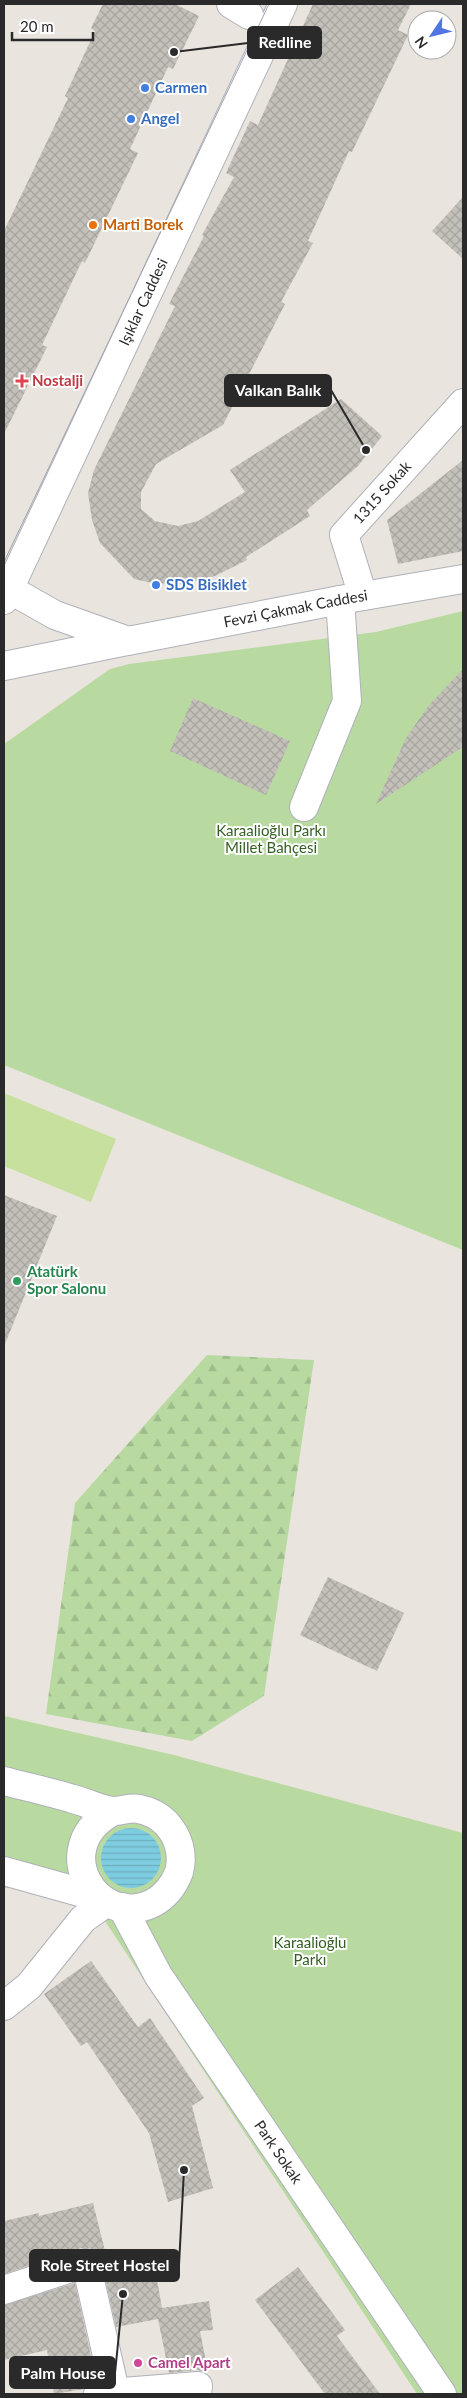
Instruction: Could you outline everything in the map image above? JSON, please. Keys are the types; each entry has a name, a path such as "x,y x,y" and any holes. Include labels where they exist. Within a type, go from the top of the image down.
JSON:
{"street":[{"name":"Işıklar Caddesi","path":"6,594 283,4"},
{"name":"1315 Sokak","path":"351,598 344,535 463,403"},
{"name":"Fevzi Çakmak Caddesi","path":"4,666 351,598 463,579"},
{"path":"6,594 55,615 128,641"},
{"path":"304,807 346,700 351,598"},
{"path":"4,1780 114,1811 140,1809 163,1820 172,1830 181,1854 176,1880 159,1899 135,1908 4,1871"},
{"path":"110,1902 90,1886 84,1875 81,1862 82,1849 86,1836 92,1826 102,1817 114,1811"},
{"path":"4,2006 29,1986 83,1919 110,1902"},
{"name":"Park Sokak","path":"110,1902 442,2394"},
{"path":"4,2290 86,2263 106,2393 198,2386 197,2394"}],"green space":[{"name":"Karaalioğlu Parkı Millet Bahçesi","path":"463,611 463,1250 4,1065 4,744 110,669 129,664 376,632"},
{"path":"4,1093 116,1139 91,1202 4,1166"},
{"path":"207,1355 314,1360 264,1696 192,1741 46,1714 75,1503"},
{"name":"Karaalioğlu Parkı","path":"4,1716 174,1755 463,1833 463,2394 417,2394 101,1915 58,1888 4,1888"}],"water":[{"path":"131,1828 148,1833 156,1841 161,1858 156,1875 148,1883 131,1888 114,1883 106,1875 101,1858 106,1841 114,1833"}],"building":[{"path":"103,4 175,4 199,16 173,69 168,67 130,149 138,153 85,263 82,261 42,345 47,347 4,434 4,231 68,98 65,96 95,31 91,28"},
{"path":"313,4 411,4 398,30 407,34 407,37 352,152 349,151 308,241 313,243 281,302 285,304 223,425 156,464 141,492 141,509 155,521 178,526 198,521 245,492 230,470 341,399 382,436 358,466 307,510 310,516 246,557 247,560 215,576 184,584 152,583 134,579 100,543 92,520 88,493 94,470 175,306 169,304 204,236 202,235 234,177 226,173 250,121 258,125"},
{"path":"463,197 463,259 432,231"},
{"path":"463,460 463,551 398,564 387,520"},
{"path":"463,669 463,747 376,804 406,738 430,704"},
{"path":"193,698 290,741 266,795 170,751"},
{"name":"Atatürk Spor Salonu","path":"4,1195 57,1216 5,1344 4,1344"},
{"path":"328,1577 404,1613 377,1671 300,1635"},
{"path":"91,1961 138,2027 150,2018 204,2098 192,2106 213,2188 168,2202 149,2133 87,2042 81,2046 44,1994"},
{"path":"93,2203 110,2271 154,2263 162,2308 209,2301 213,2330 200,2331 208,2372 197,2370 169,2373 158,2319 116,2327 101,2260 97,2252 90,2248 81,2248 4,2274 4,2221 39,2213 39,2216"},
{"path":"298,2267 345,2330 337,2336 380,2394 325,2394 255,2300"},
{"path":"75,2283 96,2379 89,2381 84,2389 54,2394 47,2350 4,2360 4,2305"}],"tram line":[{"path":"4,562 269,4"}],"place":[{"name":"Redline","path":"174,52"},
{"name":"Carmen","path":"145,88"},
{"name":"Angel","path":"131,119"},
{"name":"Marti Borek","path":"93,225"},
{"name":"Nostalji","path":"22,381"},
{"name":"Valkan Balık","path":"366,450"},
{"name":"SDS Bisiklet","path":"156,585"},
{"name":"Atatürk Spor Salonu","path":"17,1281"},
{"name":"Role Street Hostel","path":"184,2170"},
{"name":"Palm House","path":"123,2294"},
{"name":"Camel Apart","path":"138,2363"}]}
